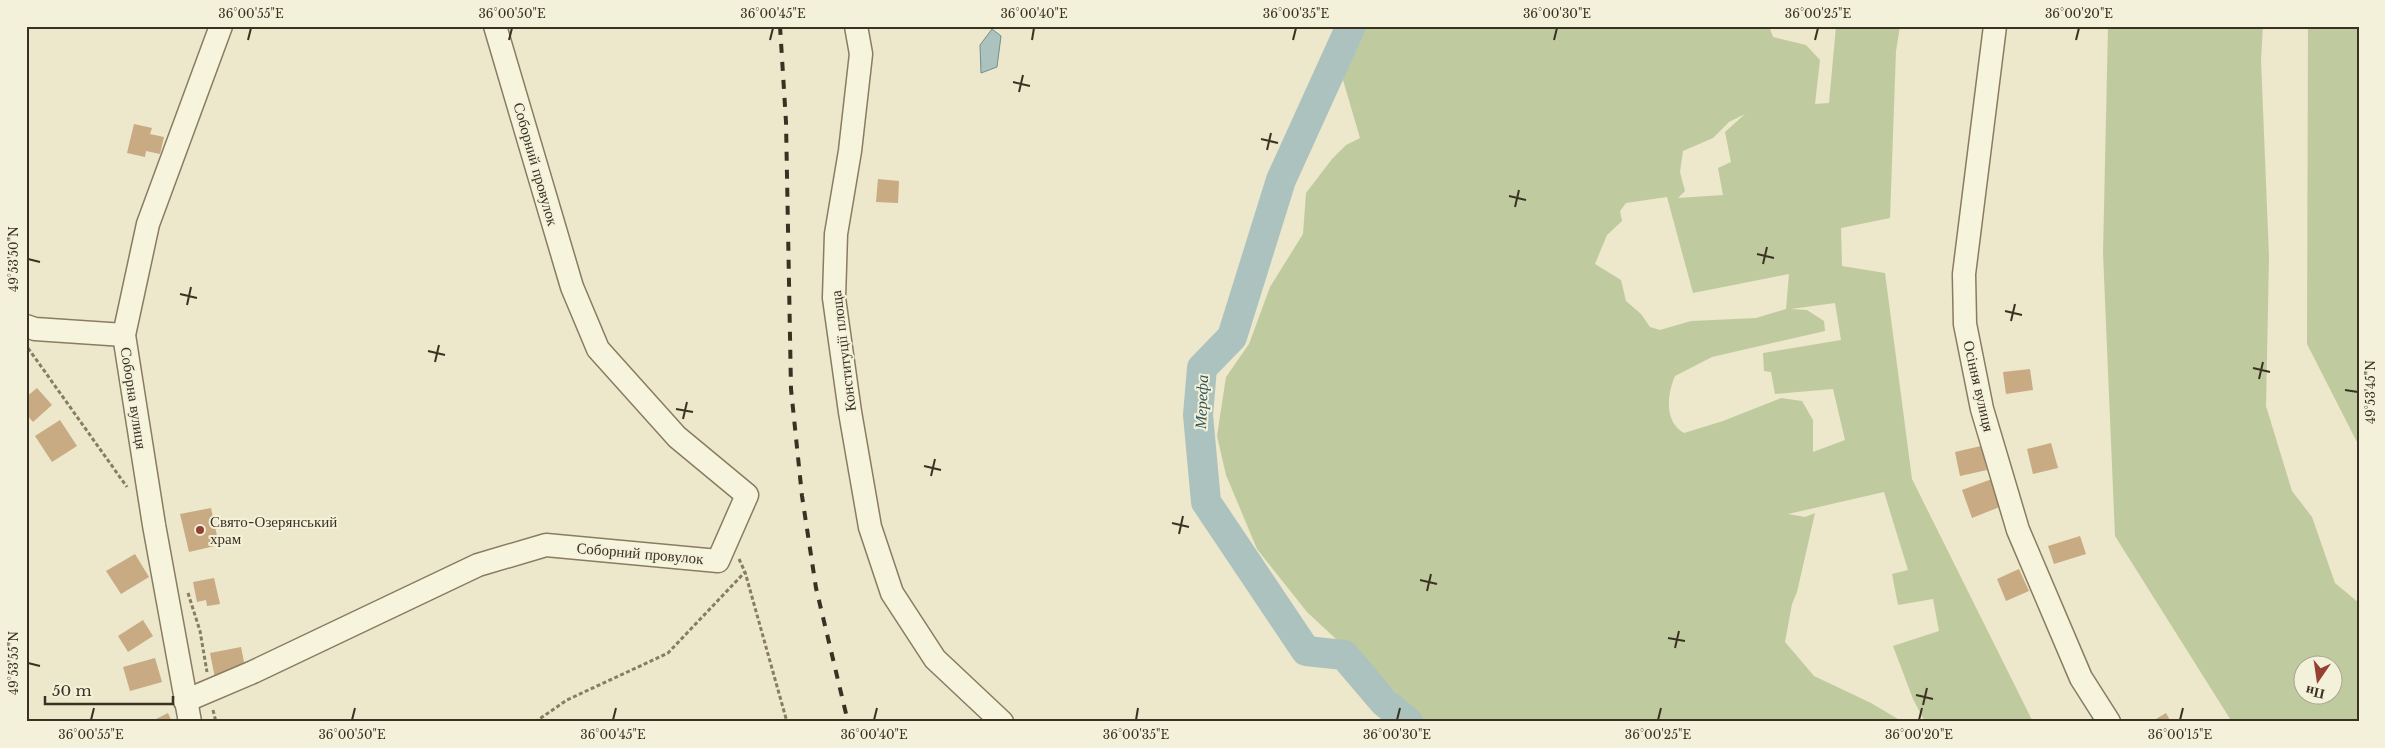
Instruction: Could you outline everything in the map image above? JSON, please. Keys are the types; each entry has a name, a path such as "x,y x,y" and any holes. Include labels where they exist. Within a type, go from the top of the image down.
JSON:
{"street":[{"name":"Соборна вулиця","path":"187,711 124,335 148,224 221,26"},
{"name":"Соборний провулок","path":"187,711 253,672 478,565 546,545 718,561 747,495 677,437 598,349 572,286 495,26"},
{"name":"Конституції площа","path":"856,26 861,54 850,151 836,234 834,298 850,412 870,527 892,593 936,659 1002,722"},
{"name":"Осіння вулиця","path":"1995,26 1964,274 1965,324 1982,409 2018,530 2080,678 2109,722"},
{"path":"26,326 35,329 124,335"}],"path":[{"path":"26,345 132,494"},
{"path":"728,537 745,572 787,722"},
{"path":"535,722 567,700 668,653 745,572"}],"green space":[{"path":"1358,26 1769,26 1773,37 1806,45 1820,60 1815,104 1829,103 1836,26 1900,26 1896,51 1890,218 1841,228 1842,266 1885,273 1912,479 2033,722 1925,722 1913,699 1893,646 1939,631 1933,599 1898,605 1892,574 1908,570 1884,492 1788,514 1805,517 1815,513 1797,592 1792,604 1785,642 1814,676 1871,703 1903,722 1425,722 1367,663 1336,639 1307,612 1257,549 1226,475 1217,436 1226,377 1249,344 1270,287 1303,234 1306,193 1332,159 1346,145 1360,138 1343,80","holes":["1745,114 1725,132 1731,162 1718,168 1723,195 1678,198 1685,191 1680,172 1683,151 1713,138 1729,122","1667,197 1693,293 1789,274 1786,309 1756,318 1691,321 1660,330 1650,327 1641,314 1626,301 1621,280 1595,264 1607,235 1622,221 1620,211 1626,203","1835,303 1841,340 1763,353 1764,371 1771,372 1775,394 1833,389 1845,440 1813,452 1813,420 1802,401 1781,398 1723,421 1684,433 1678,428 1673,422 1669,408 1670,391 1675,376 1712,357 1825,331 1824,321 1807,310 1791,309"]},
{"path":"2108,26 2263,26 2261,60 2269,257 2266,406 2292,491 2312,517 2335,583 2359,603 2359,722 2232,722 2115,536 2103,253"},
{"path":"2308,26 2359,26 2359,446 2307,344"}],"water":[{"path":"992,29 1001,36 997,67 981,73 980,45"}],"building":[{"path":"134,124 152,128 150,134 164,137 160,154 146,151 145,157 127,153"},
{"path":"878,179 899,181 898,203 876,202"},
{"path":"2030,369 2033,390 2006,394 2003,372"},
{"path":"37,388 52,405 33,422 26,414 26,397"},
{"path":"60,420 77,446 52,462 35,436"},
{"path":"2051,443 2058,468 2033,474 2027,449"},
{"path":"1981,446 1987,470 1960,476 1955,452"},
{"path":"1992,479 2002,506 1972,518 1962,490"},
{"name":"Свято-Озерянський храм","path":"211,508 219,545 189,552 180,514"},
{"path":"2080,536 2086,554 2054,564 2048,546"},
{"path":"135,554 149,577 121,594 106,571"},
{"path":"2019,569 2029,591 2006,601 1997,579"},
{"path":"214,578 220,604 207,606 206,600 197,602 193,582"},
{"path":"143,620 153,636 128,652 118,636"},
{"path":"241,647 246,672 215,678 210,653"},
{"path":"155,658 162,682 130,691 123,667"},
{"path":"168,713 172,722 150,722"},
{"path":"2166,713 2171,722 2151,722"}],"waterway":[{"name":"Мерефа","path":"1351,26 1281,180 1232,337 1202,368 1198,415 1206,502 1306,651 1344,655 1384,702 1408,722"}],"railway":[{"path":"780,26 786,122 791,389 802,496 816,588 848,722"}],"place":[{"name":"Свято-Озерянський храм","path":"200,530"}]}
